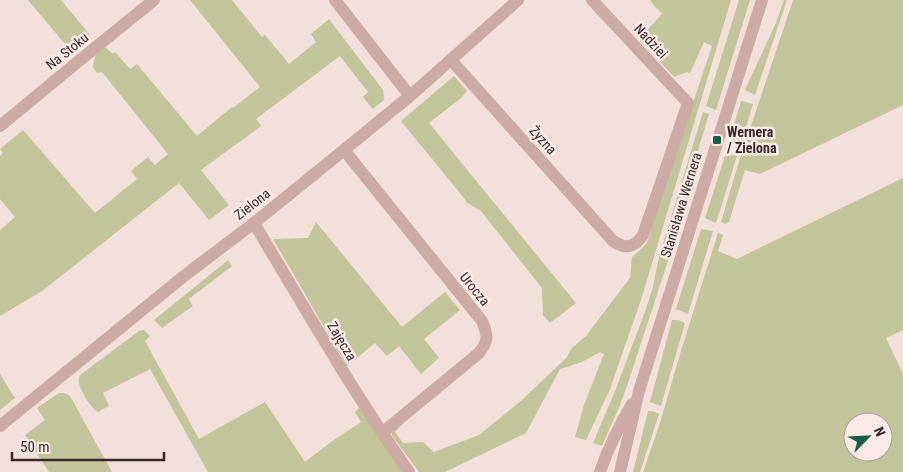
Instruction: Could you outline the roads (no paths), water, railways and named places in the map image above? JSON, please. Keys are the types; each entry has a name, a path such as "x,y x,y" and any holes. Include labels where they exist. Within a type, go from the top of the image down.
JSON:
{"street":[{"name":"Na Stoku","path":"0,126 154,0"},
{"path":"335,0 410,96"},
{"name":"Zielona","path":"0,426 410,96 518,0"},
{"name":"Nadziei","path":"592,0 688,103 643,235 639,241 627,247 620,246 614,241"},
{"name":"Stanisława Wernera","path":"620,472 639,391 762,0"},
{"name":"Żyzna","path":"451,60 614,241"},
{"name":"Urocza","path":"344,150 482,321 487,338 479,353 382,433"},
{"name":"Zajęcza","path":"254,222 352,386 409,472"},
{"name":"Stanisława Wernera","path":"600,472 619,427 639,391"}],"place":[{"name":"Wernera / Zielona","path":"717,140"}]}
